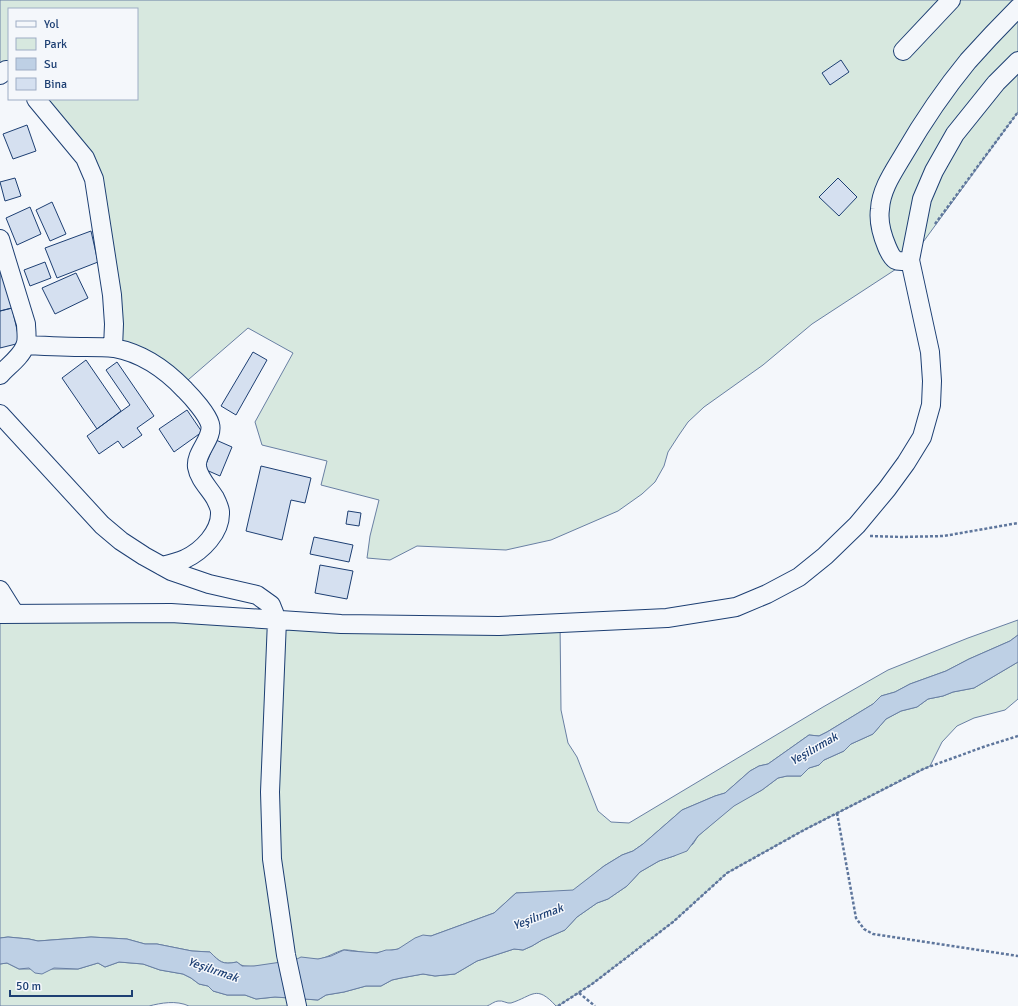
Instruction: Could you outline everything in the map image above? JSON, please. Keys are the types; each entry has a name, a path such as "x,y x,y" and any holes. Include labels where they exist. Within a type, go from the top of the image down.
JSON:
{"street":[{"path":"903,51 951,0"},
{"path":"910,260 900,262 895,260 891,255 885,241 880,222 880,208 884,191 910,143 950,85 968,62 1018,8"},
{"path":"0,590 8,614 171,613 341,624 498,626 667,618 736,606 767,594 799,577 825,556 849,532 887,489 906,463 922,437 931,406 932,381 930,352 910,260 922,199 934,171 956,134 996,83 1018,61"},
{"path":"37,100 85,158 94,179 112,295 114,324 113,348"},
{"path":"0,239 26,324 26,345 19,356 0,375"},
{"path":"26,345 113,348 145,358 160,368 194,399 210,424 210,434 198,456 197,466 201,479 215,499 220,512 218,524 212,536 201,549 186,559 162,566"},
{"path":"0,414 102,525 120,541 171,571 209,584 257,595 271,605 277,620 270,792 272,859 286,955 297,1006"}],"path":[{"path":"931,229 1018,112"},
{"path":"849,532 877,537 944,536 1018,523"},
{"path":"558,1006 592,984 672,922 727,873 804,830 923,769 1018,736"},
{"path":"837,813 856,918 864,929 873,934 1018,956"},
{"path":"579,993 595,1006"}],"green space":[{"path":"0,0 1018,0 1018,112 910,260 812,324 763,365 704,407 688,422 679,435 668,452 664,466 655,482 642,494 618,511 551,540 506,550 417,546 390,560 367,558 370,536 379,500 321,485 327,461 262,445 255,422 293,353 248,328 181,386 113,348 94,179 37,100 138,100 138,8 8,8 8,70 0,72"},
{"path":"0,614 560,623 561,710 568,743 577,757 598,811 611,822 629,823 823,707 888,670 1018,620 1018,635 1010,641 946,671 910,684 895,692 881,696 873,704 819,736 809,735 768,764 759,766 750,771 725,793 682,810 643,844 604,866 573,891 516,893 494,913 431,936 424,936 397,949 371,953 343,950 320,959 296,960 263,966 244,966 237,962 222,962 210,952 192,951 157,944 145,944 127,939 91,937 38,941 8,937 0,938"},
{"path":"1018,662 1018,699 1005,710 974,718 957,726 942,742 930,766 804,830 727,873 673,922 592,984 558,1006 556,1006 544,995 534,994 511,1003 498,1001 487,1006 189,1006 179,1003 164,1003 149,1006 0,1006 0,964 7,963 19,969 78,969 98,963 105,967 119,962 143,964 160,970 183,974 199,984 208,986 213,991 227,995 245,995 256,999 275,997 318,1000 326,995 366,986 381,986 392,980 401,978 423,974 435,976 455,974 477,961 514,949 523,950 565,930 577,917 597,903 608,899 627,886 640,872 659,861 674,856 693,844 698,836 734,805 762,790 778,778 787,776 801,776 809,768 819,765 824,760 844,751 851,744 873,734 886,719 901,711 917,707 928,699 974,688"}],"water":[{"name":"Yeşilırmak","path":"1018,635 1018,662 974,688 928,699 917,707 901,711 886,719 873,734 851,744 844,751 824,760 819,765 809,768 801,776 787,776 778,778 762,790 734,806 698,836 687,851 659,861 640,872 627,886 608,899 597,903 577,917 565,930 523,950 514,949 477,961 455,974 435,976 423,974 401,978 392,980 381,986 366,986 326,995 318,1000 275,997 256,999 245,995 227,995 213,991 208,986 199,984 183,974 160,970 143,964 119,962 105,967 98,963 78,969 54,968 42,974 35,973 29,968 19,969 7,963 0,964 0,938 8,937 38,941 91,937 127,939 145,944 157,944 192,951 210,952 222,962 237,962 242,966 254,966 295,960 301,957 318,959 331,956 344,950 377,953 386,950 398,949 415,938 423,935 431,936 494,913 516,893 573,890 604,866 643,844 682,810 725,793 750,771 759,766 768,764 809,735 819,736 873,704 881,696 895,692 910,684 946,671 1010,641"}],"building":[{"path":"841,60 849,72 830,85 822,73"},
{"path":"27,125 36,151 13,159 3,134"},
{"path":"15,178 21,196 5,201 0,182"},
{"path":"838,178 857,197 839,216 819,197"},
{"path":"52,202 66,234 50,241 36,210"},
{"path":"30,207 41,234 17,245 6,218"},
{"path":"91,231 98,262 57,278 45,248"},
{"path":"45,262 51,278 30,286 24,270"},
{"path":"0,268 12,308 0,311"},
{"path":"76,273 88,298 55,314 42,288"},
{"path":"12,308 20,343 0,348 0,311"},
{"path":"253,352 267,360 236,415 221,406"},
{"path":"86,360 121,411 97,429 62,378"},
{"path":"117,362 154,416 137,428 142,435 123,448 118,441 99,454 87,436 130,405 106,370"},
{"path":"187,410 202,432 174,452 159,429"},
{"path":"216,440 232,447 220,476 204,469"},
{"path":"261,466 311,478 305,503 291,500 282,540 246,531"},
{"path":"348,511 361,513 359,526 346,524"},
{"path":"314,537 353,545 349,562 310,554"},
{"path":"320,565 353,571 347,599 315,593"}]}
